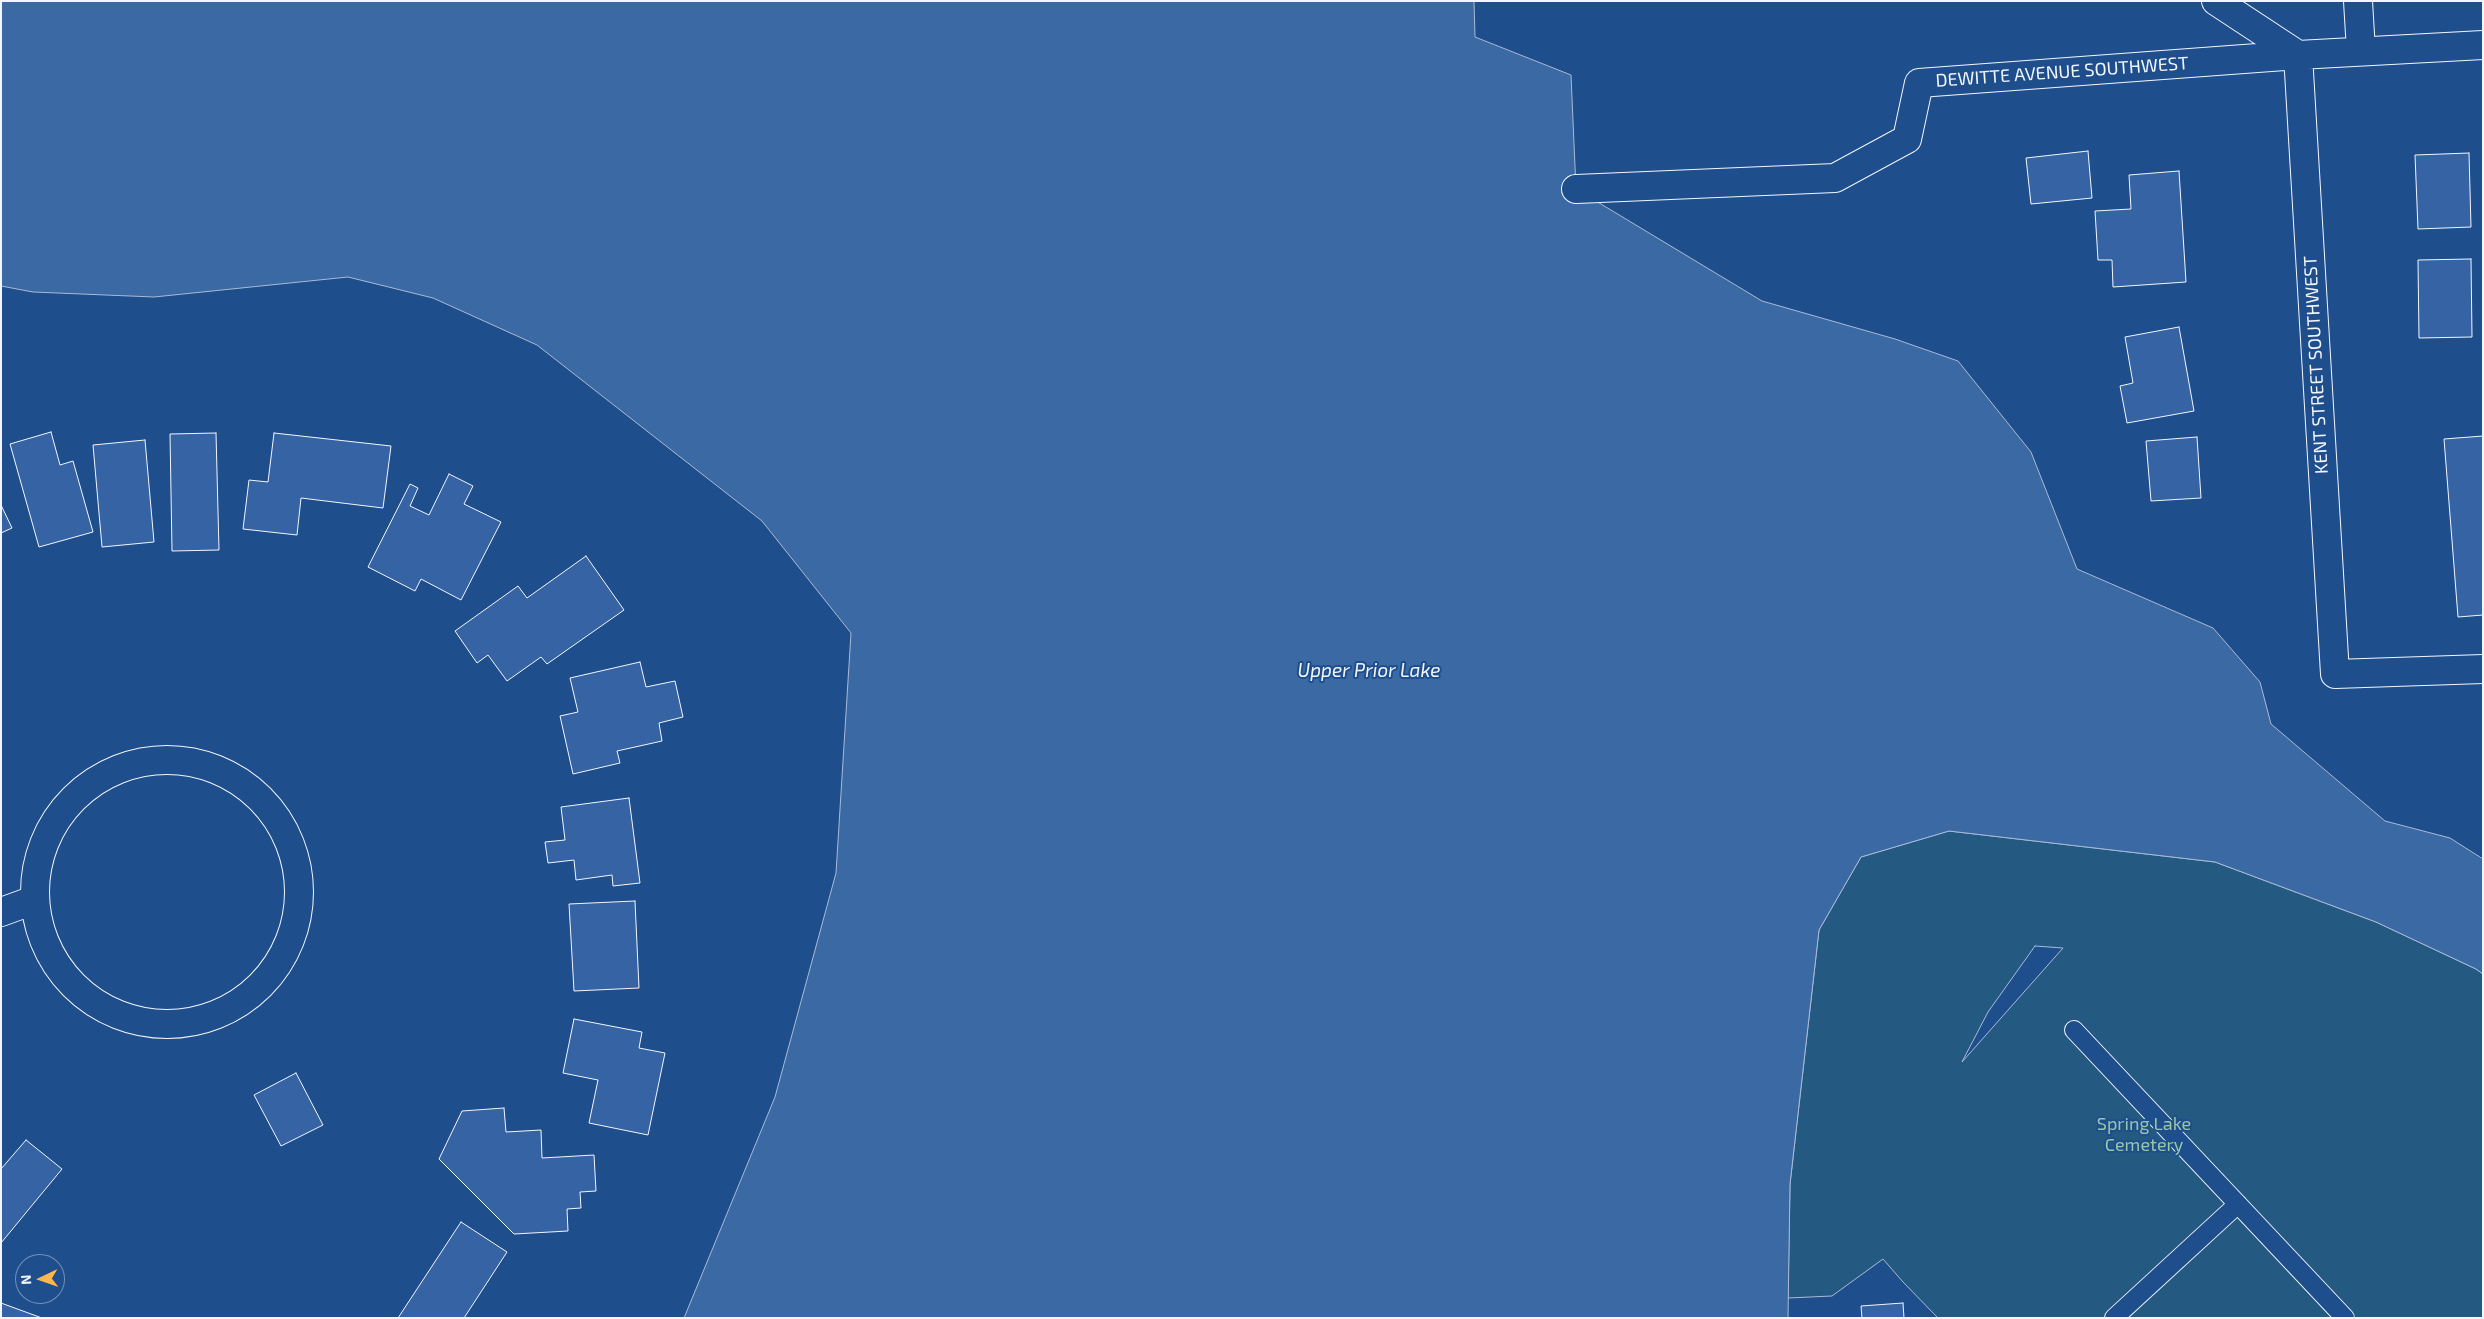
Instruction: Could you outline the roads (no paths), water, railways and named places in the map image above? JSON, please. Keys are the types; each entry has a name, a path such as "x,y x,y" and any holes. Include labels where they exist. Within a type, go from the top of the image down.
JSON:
{"street":[{"path":"2216,1 2298,55"},
{"path":"2358,1 2361,51"},
{"name":"DEWITTE AVENUE SOUTHWEST","path":"1576,189 1835,178 1907,139 1919,83 2298,55 2483,45"},
{"name":"KENT STREET SOUTHWEST","path":"2298,55 2335,674 2483,668"},
{"path":"182,760 222,771 251,789 274,813 290,844 298,876 298,910 290,943 270,976 241,1002 206,1019 168,1025 129,1020 93,1003 62,975 43,940 34,900 36,867 46,835 69,801 102,776 141,761 182,760"},
{"path":"1,912 34,900"}],"lane":[{"path":"2074,1030 2344,1318"},
{"path":"2114,1318 2238,1204"}],"water":[{"name":"Upper Prior Lake","path":"1,1 1474,1 1475,37 1571,75 1576,189 1762,301 1895,339 1958,361 2031,452 2077,569 2213,628 2260,682 2271,724 2385,821 2450,838 2483,859 2483,974 2376,922 2215,862 1949,831 1861,857 1819,930 1790,1184 1788,1318 684,1318 775,1097 836,873 851,633 762,521 537,345 433,298 348,277 154,297 33,292 1,286"}],"park label":[{"name":"Spring Lake Cemetery","path":"2144,1134"}]}
